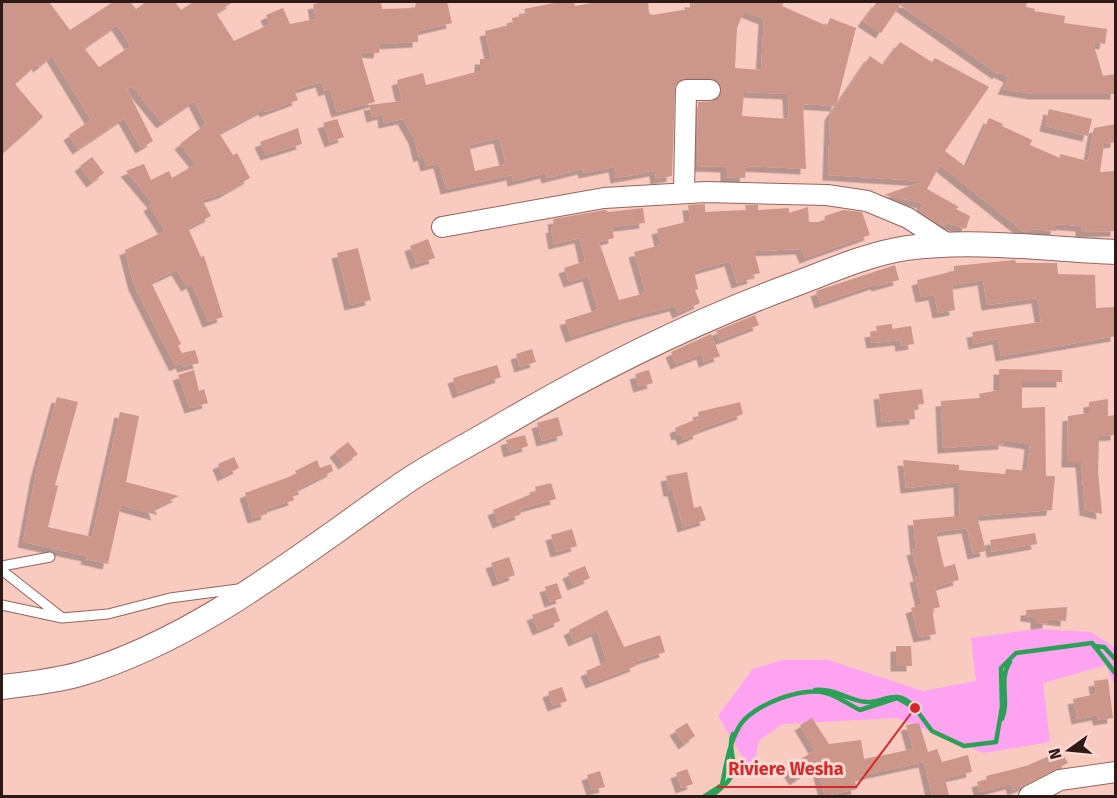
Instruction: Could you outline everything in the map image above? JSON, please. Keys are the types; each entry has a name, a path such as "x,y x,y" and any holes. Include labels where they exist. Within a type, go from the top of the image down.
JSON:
{"street":[{"path":"684,192 686,90 710,90"},
{"path":"442,227 604,198 684,192 827,195 867,201 908,218 949,245"},
{"path":"2,687 79,674 131,655 258,586 410,479 605,366 698,322 862,259 905,248 949,245 1116,252"},
{"path":"1029,796 1068,778 1116,772"}],"lane":[{"path":"50,557 2,566 4,572 62,618"},
{"path":"2,605 62,618 108,614 170,598 258,586"}],"shaded area":[{"path":"1037,629 1091,632 1115,648 1115,687 1106,665 1043,683 1050,742 984,753 897,718 782,724 759,741 752,773 718,716 753,669 783,660 828,660 923,691 976,681 971,638"}],"building":[{"path":"2,2 49,2 70,30 113,2 130,2 136,9 146,2 175,2 181,10 193,2 233,2 216,13 234,41 270,24 266,15 283,8 290,24 316,19 313,4 326,2 381,2 382,9 415,8 416,2 447,2 452,23 418,31 418,42 380,44 379,53 360,52 375,102 337,112 330,89 324,91 321,82 294,90 298,100 265,112 264,109 219,133 233,155 237,153 250,178 224,193 202,200 211,216 188,228 201,257 204,256 223,317 208,322 192,283 187,286 177,270 151,282 181,344 178,346 182,353 195,350 199,363 183,367 181,363 175,366 134,285 125,250 165,231 149,206 153,203 126,171 144,164 151,180 169,171 172,178 196,164 180,144 206,124 194,101 162,123 132,86 127,89 153,141 141,148 124,118 78,149 69,135 91,120 52,56 39,67 37,64 15,84 43,117 2,154","holes":["117,25 131,46 99,67 84,48"]},
{"path":"559,2 574,2 575,6 597,2 648,2 649,13 652,15 690,9 690,2 784,2 782,6 827,26 830,18 856,28 836,106 803,104 806,169 746,166 745,178 726,177 726,167 697,166 698,102 715,101 722,91 720,84 710,78 685,78 675,84 672,176 656,179 655,171 616,178 614,167 584,173 583,169 547,178 546,173 513,181 512,175 446,189 439,163 426,166 423,155 419,157 414,138 403,119 384,123 383,114 372,117 369,105 402,101 397,80 423,73 426,85 480,71 480,59 491,59 485,31 513,24 512,18 526,15 524,9","holes":["744,11 764,19 761,70 735,68 737,28","744,92 788,94 789,119 742,116","499,138 506,164 475,171 469,145"]},
{"path":"877,2 1027,2 1026,7 1035,9 1034,11 1065,16 1064,23 1107,29 1105,44 1093,42 1103,76 1116,74 1116,94 1034,94 1003,89 1009,77 999,72 998,74 900,5 881,33 863,21"},
{"path":"900,42 932,62 935,58 989,87 945,151 966,167 989,118 1032,140 1030,145 1060,158 1060,154 1088,161 1094,128 1116,124 1116,142 1104,144 1100,172 1116,171 1116,231 1081,232 1081,226 1056,224 1056,231 1030,229 1024,232 940,165 927,189 970,216 966,229 947,223 945,227 931,219 919,211 923,203 884,195 924,181 828,175 830,115 870,56 883,65"},
{"path":"1049,109 1092,119 1088,136 1045,126"},
{"path":"337,119 344,137 330,142 323,123"},
{"path":"298,128 302,144 266,155 260,142"},
{"path":"92,157 104,173 92,182 80,166"},
{"path":"705,204 705,212 746,210 745,205 758,205 758,210 789,208 789,213 808,207 809,222 824,222 825,216 843,210 862,212 870,235 805,258 801,249 754,251 760,273 737,283 730,261 694,271 698,289 695,290 700,303 678,313 675,306 571,337 565,320 598,310 588,276 569,282 564,268 585,261 580,238 554,244 551,228 554,227 553,219 605,210 609,212 643,208 645,223 612,227 614,238 599,242 619,300 646,293 634,252 661,245 657,229 690,221 688,205"},
{"path":"428,239 435,258 416,264 410,246"},
{"path":"358,248 371,300 350,305 337,253"},
{"path":"1015,260 1016,263 1057,263 1058,274 1095,275 1096,308 1116,307 1116,336 1001,356 998,339 974,344 972,332 1041,322 1037,298 987,305 983,280 952,285 955,310 938,313 934,295 921,297 917,280 954,271 954,266"},
{"path":"895,265 899,280 877,286 876,284 820,303 816,291"},
{"path":"755,315 759,325 720,340 716,331"},
{"path":"892,324 892,329 911,326 914,344 901,346 900,340 872,343 870,332 877,331 876,326"},
{"path":"711,334 720,356 704,362 702,354 676,364 671,352"},
{"path":"532,349 536,362 520,367 516,354"},
{"path":"497,365 501,377 458,393 453,378"},
{"path":"999,369 1062,370 1062,382 1022,382 1022,408 1045,407 1046,476 1055,476 1052,510 977,516 986,551 973,554 967,528 936,532 944,567 955,564 959,580 935,587 940,607 932,609 936,634 919,637 911,608 920,605 915,577 919,576 912,550 916,549 913,520 960,516 959,482 906,488 903,460 959,465 959,470 1005,474 1006,469 1027,471 1030,444 1004,440 1004,444 943,448 941,401 980,398 979,394 999,390"},
{"path":"194,370 199,391 204,389 208,403 190,408 178,375"},
{"path":"649,370 653,383 639,387 635,374"},
{"path":"922,389 924,404 914,405 915,419 882,422 879,394"},
{"path":"57,397 78,402 55,485 58,486 48,527 92,537 120,412 139,416 126,482 179,496 154,508 157,515 121,505 108,564 86,559 87,556 23,542 36,473"},
{"path":"1108,399 1108,416 1116,415 1116,435 1099,436 1098,472 1102,514 1085,510 1081,462 1067,462 1068,416 1089,413 1089,402"},
{"path":"740,402 743,414 698,430 699,433 683,440 681,434 677,435 675,428 699,418 698,412"},
{"path":"558,417 563,435 542,441 537,423"},
{"path":"525,435 528,446 509,452 506,440"},
{"path":"348,442 358,454 344,464 335,452"},
{"path":"234,457 239,468 223,476 218,464"},
{"path":"317,460 320,468 331,464 333,471 297,489 299,495 293,496 294,500 266,509 267,514 253,518 245,493 297,474 295,471"},
{"path":"687,472 694,508 701,506 706,520 683,527 673,491 669,491 666,476"},
{"path":"551,483 556,499 519,509 521,514 498,523 493,510 536,492 535,487"},
{"path":"572,529 577,546 556,552 551,535"},
{"path":"1035,533 1037,544 992,552 990,540"},
{"path":"509,557 515,575 498,581 491,563"},
{"path":"585,566 590,578 573,585 568,573"},
{"path":"557,583 562,598 550,602 545,587"},
{"path":"555,607 560,621 538,630 532,615"},
{"path":"1067,607 1066,621 1048,619 1048,623 1036,624 1036,617 1026,616 1026,610"},
{"path":"607,610 624,647 660,635 665,652 634,662 636,666 591,683 586,671 607,662 597,631 574,641 569,630"},
{"path":"896,646 911,646 912,666 896,666"},
{"path":"1108,679 1113,718 1099,720 1097,715 1077,719 1073,699 1096,694 1094,681"},
{"path":"562,687 567,701 553,706 548,692"},
{"path":"812,718 829,744 861,740 864,759 913,749 906,725 919,723 928,752 937,749 942,762 968,755 972,772 945,778 949,796 932,796 924,762 860,776 861,780 855,781 857,789 825,796 817,765 795,780 787,768 815,750 800,725"},
{"path":"687,723 695,736 684,744 675,730"},
{"path":"1061,751 1068,763 1021,787 1013,790 1011,784 980,792 977,782 987,779 986,776 1026,766"},
{"path":"687,769 693,784 681,788 676,773"},
{"path":"600,771 605,787 592,790 587,775"}],"waterway":[{"path":"705,796 722,785 733,740 745,719 754,711 778,699 804,692 826,693 860,710 897,698 915,708 932,731 964,746 996,742 1002,707 1001,668 1016,653 1092,643 1116,674"},
{"path":"1094,646 1104,647 1116,660"},
{"path":"1002,719 1005,705 1004,683 1010,662"},
{"path":"815,690 829,691 867,702 896,697 912,705"},
{"path":"712,796 732,774 731,739 733,734"}],"place":[{"name":"Riviere Wesha","path":"915,708"}]}
